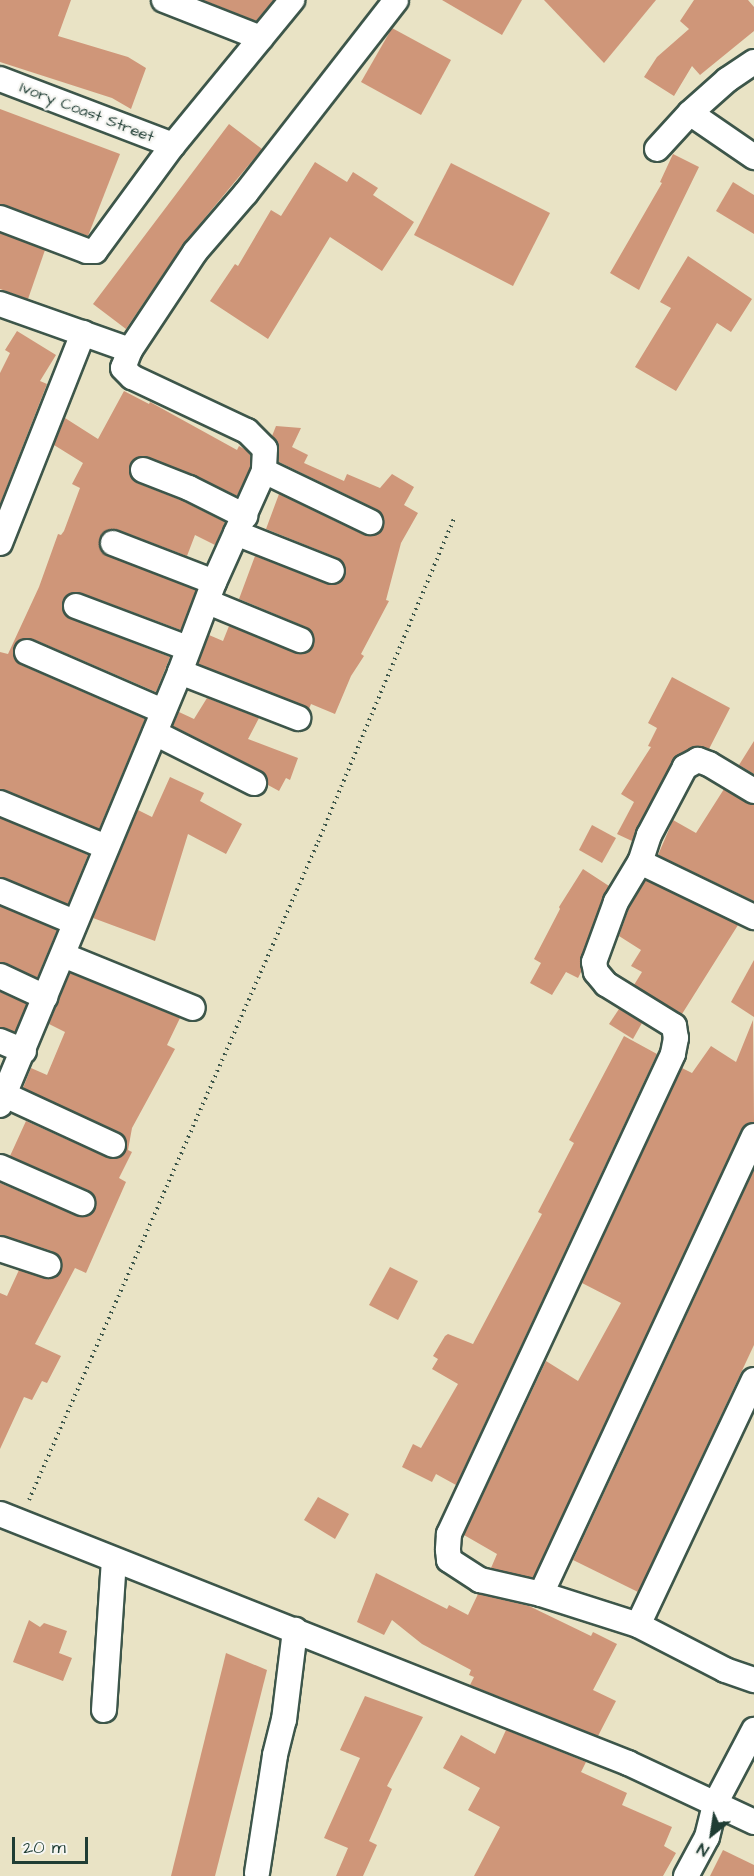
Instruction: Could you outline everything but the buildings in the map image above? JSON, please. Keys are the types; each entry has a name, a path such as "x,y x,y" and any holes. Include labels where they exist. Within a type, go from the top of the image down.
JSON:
{"street":[{"path":"164,0 261,38"},
{"path":"0,218 87,251 96,251 173,145 292,0"},
{"path":"113,1145 2,1100 211,592 264,471 265,449 248,431 148,386 123,368 130,350 195,252 246,193 396,0"},
{"path":"657,149 690,113 727,80 754,62"},
{"name":"Ivory Coast Street","path":"0,79 173,145"},
{"path":"690,113 754,157"},
{"path":"0,304 130,350"},
{"path":"0,543 83,333"},
{"path":"143,470 189,488 240,525 332,571"},
{"path":"264,471 370,522"},
{"path":"113,543 300,640"},
{"path":"76,606 188,648"},
{"path":"27,652 159,722 254,783"},
{"path":"180,672 298,718"},
{"path":"754,791 709,764 698,760 685,767 649,835 640,862 616,902 594,962 596,972 606,984 674,1026 676,1038 673,1054 449,1534 449,1560 480,1580 541,1594 638,1624 725,1670 754,1680"},
{"path":"0,803 106,847"},
{"path":"640,862 754,917"},
{"path":"0,891 74,922"},
{"path":"63,955 193,1008"},
{"path":"0,976 45,997"},
{"path":"0,1041 24,1051"},
{"path":"541,1594 754,1136"},
{"path":"0,1167 82,1203"},
{"path":"0,1248 48,1265"},
{"path":"638,1624 754,1380"},
{"path":"9,1518 628,1763 754,1822"},
{"path":"104,1710 114,1560"},
{"path":"257,1873 275,1755 284,1720 295,1630"},
{"path":"686,1876 707,1837 715,1804 754,1730"}],"path":[{"path":"9,1518 318,843 454,518"}]}
